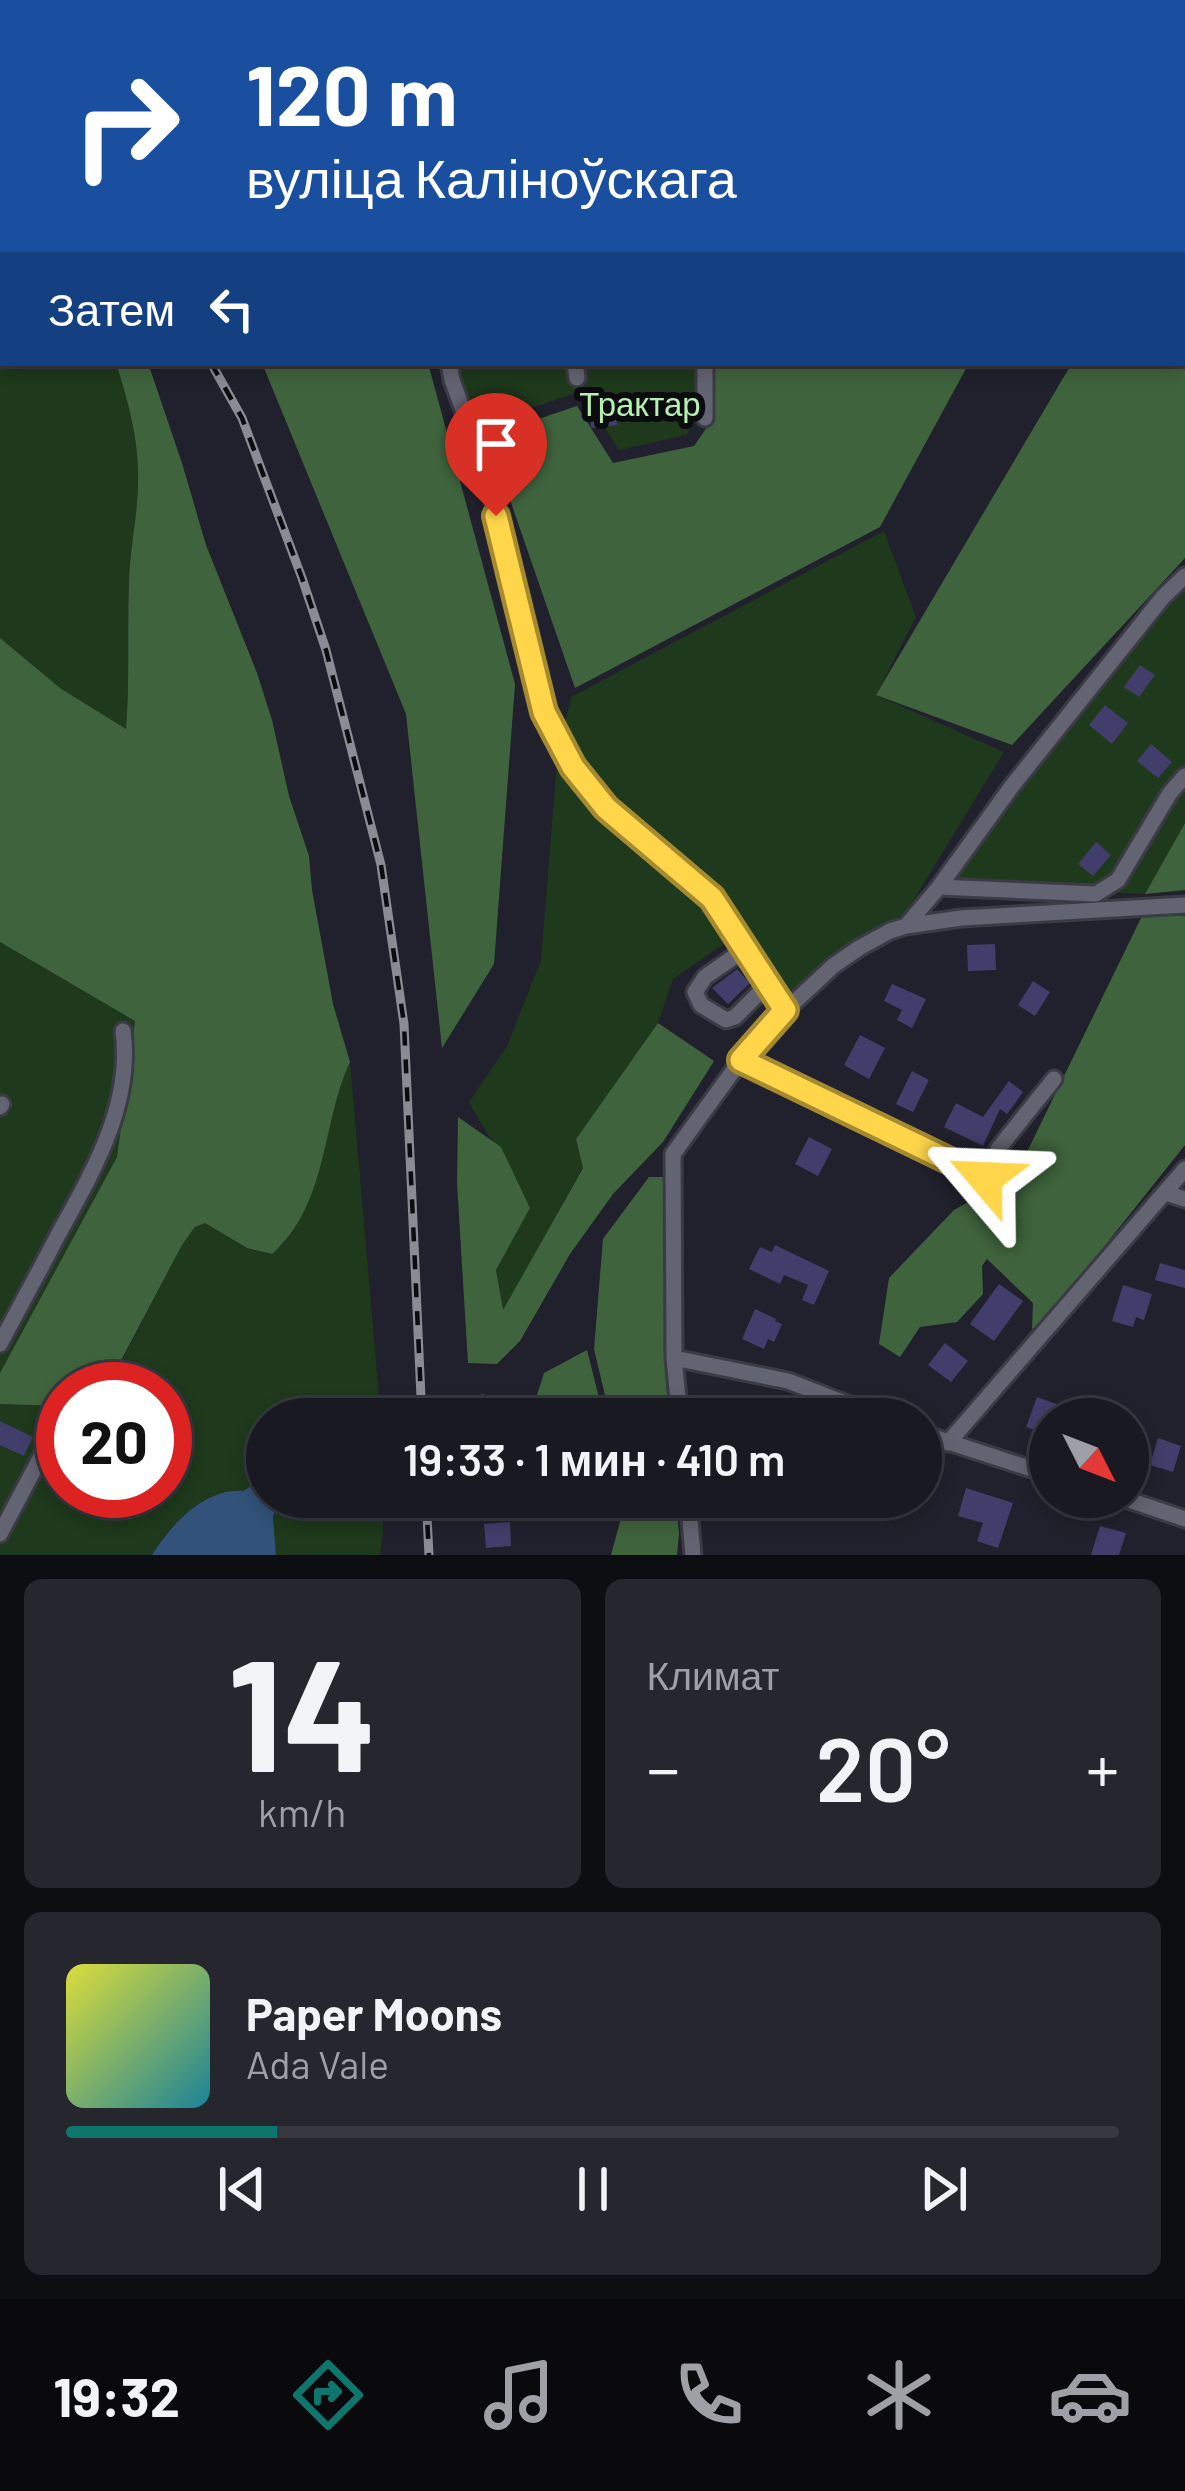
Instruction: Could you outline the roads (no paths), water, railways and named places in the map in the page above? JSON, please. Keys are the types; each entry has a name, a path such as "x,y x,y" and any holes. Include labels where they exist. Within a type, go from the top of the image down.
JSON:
{"street":[{"path":"450,366 486,472 544,712 555,737 606,808 712,898 785,1010"},
{"path":"705,366 705,418"},
{"path":"906,926 1012,786 1163,597 1185,576"},
{"path":"940,887 1096,894 1118,880 1185,776"},
{"path":"678,1398 673,1154 741,1060 785,1010 833,966 906,926 961,918 1185,905"},
{"path":"746,949 705,977 694,992 701,1005 726,1020 768,984"},
{"path":"0,1344 96,1166 119,1104 123,1031"},
{"path":"741,1060 985,1178 998,1175 1002,1157 998,1148 1054,1079"},
{"path":"948,1443 1185,1169"},
{"path":"1166,1193 1185,1199"},
{"path":"674,1358 788,1382 830,1398"},
{"path":"942,1441 1029,1468"},
{"path":"0,1534 36,1466"},
{"path":"1149,1507 1185,1519"},
{"path":"690,1518 693,1555"}],"water":[{"path":"243,1491 246,1518 273,1518 276,1555 152,1555 169,1531 182,1518 192,1518 192,1509 203,1501"}],"railway":[{"path":"213,366 242,418 302,578 326,650 381,865 404,1024 421,1398"},
{"path":"427,1518 429,1555"}],"park label":[{"name":"Трактар","path":"640,404"}]}
